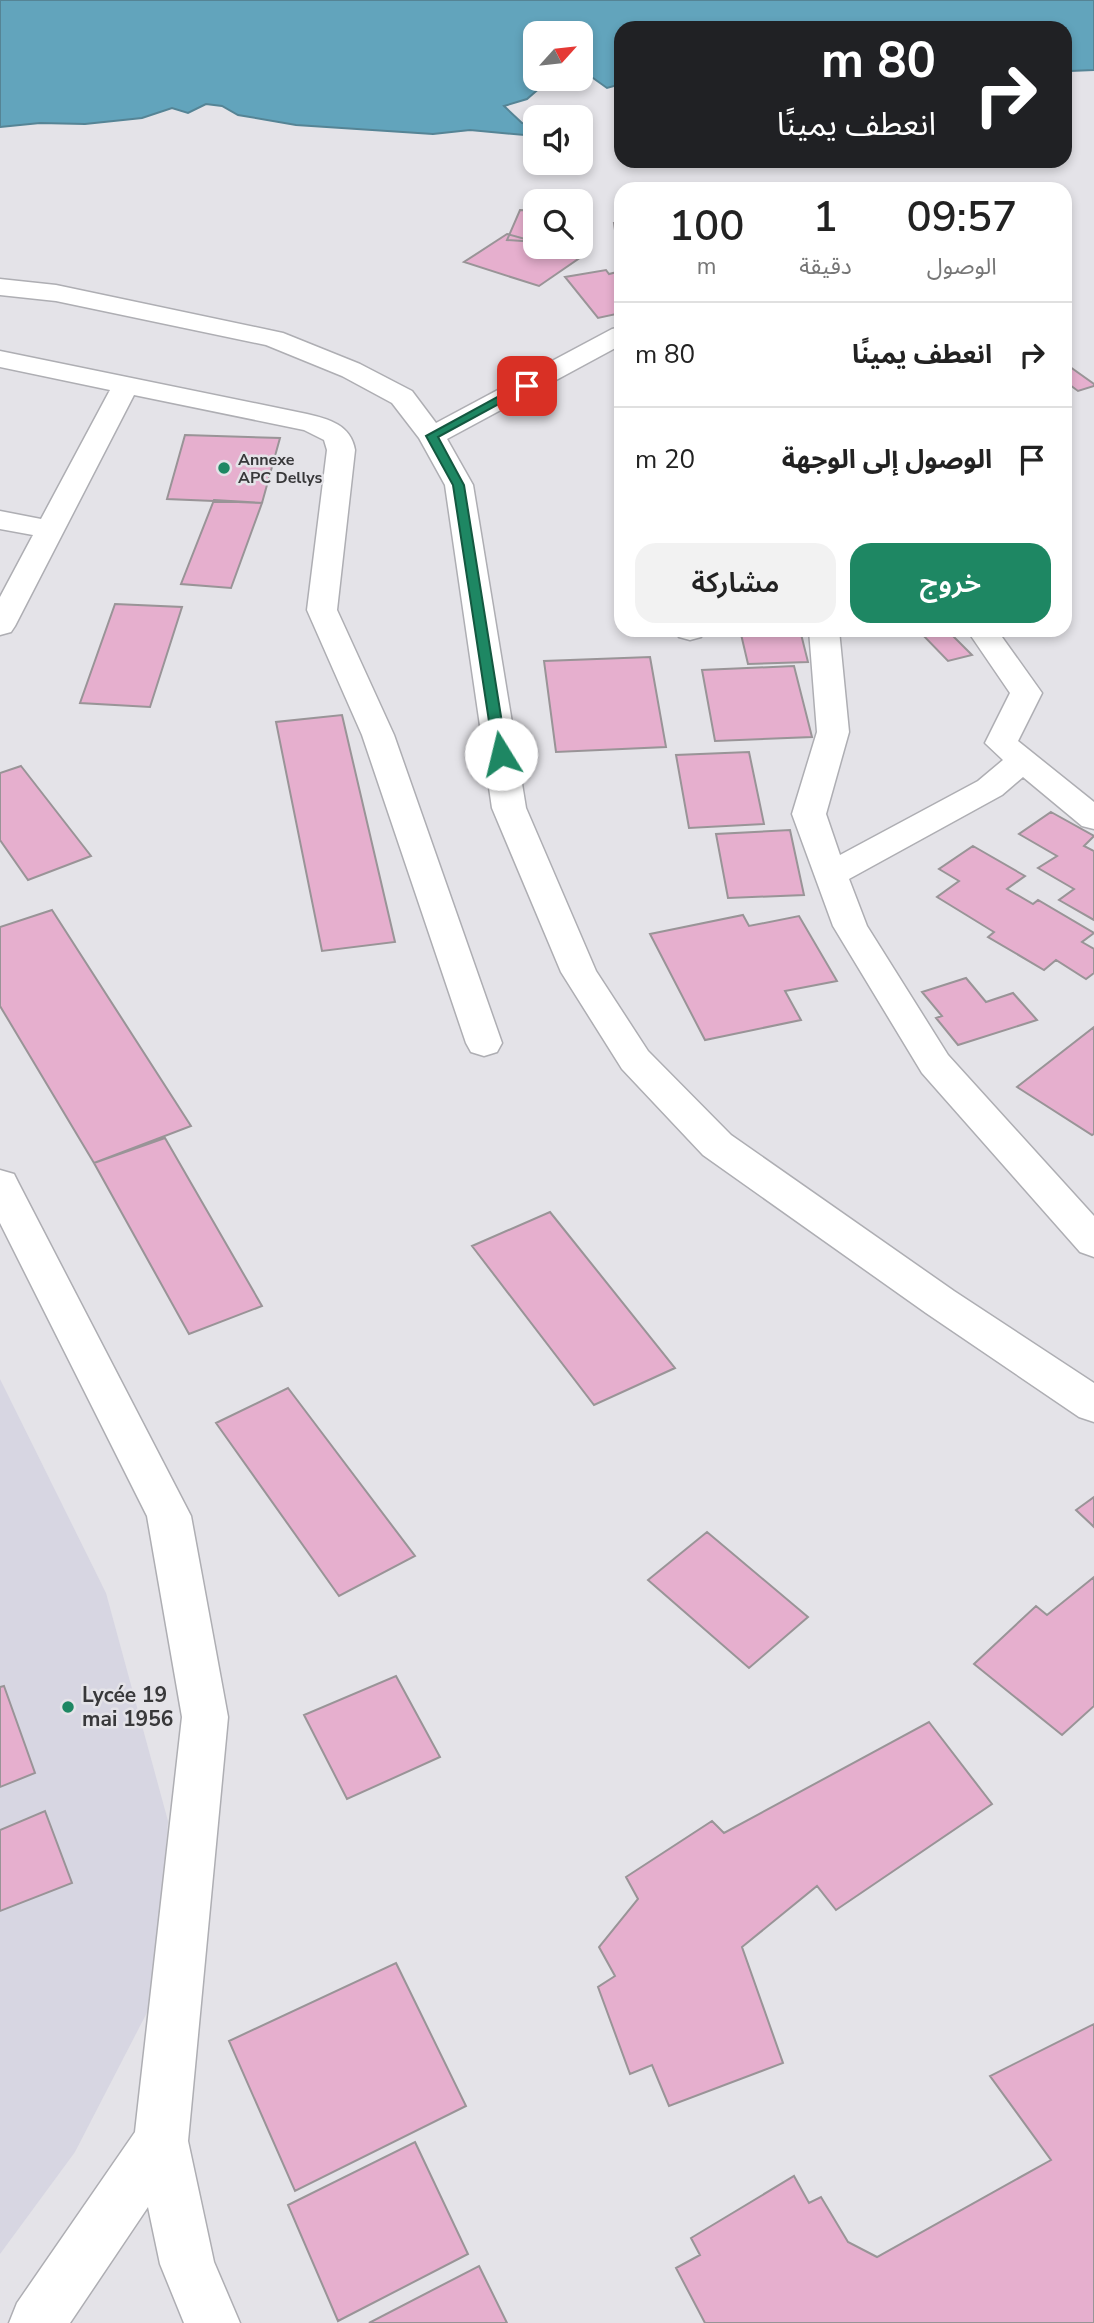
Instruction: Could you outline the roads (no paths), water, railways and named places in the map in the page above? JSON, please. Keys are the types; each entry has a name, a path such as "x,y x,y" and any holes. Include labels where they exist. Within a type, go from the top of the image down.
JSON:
{"street":[{"path":"0,287 56,293 274,339 351,370 402,397 432,436 458,485 509,808 579,972 635,1060 717,1145 809,1212 1094,1405"},
{"path":"432,436 614,339"},
{"path":"0,359 307,422 326,428 338,438 341,450 322,610 378,735 484,1043"},
{"path":"0,626 125,386"},
{"path":"0,520 49,529"},
{"path":"825,637 833,732 809,814 850,926 935,1064 1094,1242"},
{"path":"987,637 1026,692 1001,743 1094,819"},
{"path":"830,875 990,788 1023,760"},
{"path":"0,1184 169,1516 205,1717 161,2141 187,2264 212,2323"},
{"path":"37,2323 161,2141"}],"water":[{"path":"0,0 1094,0 1094,70 1072,71 1072,21 614,21 614,86 607,88 593,78 593,21 523,21 523,91 536,91 527,99 504,106 523,123 523,135 470,130 433,134 296,125 238,115 222,106 206,104 188,113 172,108 142,118 85,124 40,123 0,127"}],"place":[{"name":"Annexe APC Dellys","path":"224,468"},
{"name":"Lycée 19 mai 1956","path":"68,1707"}]}
